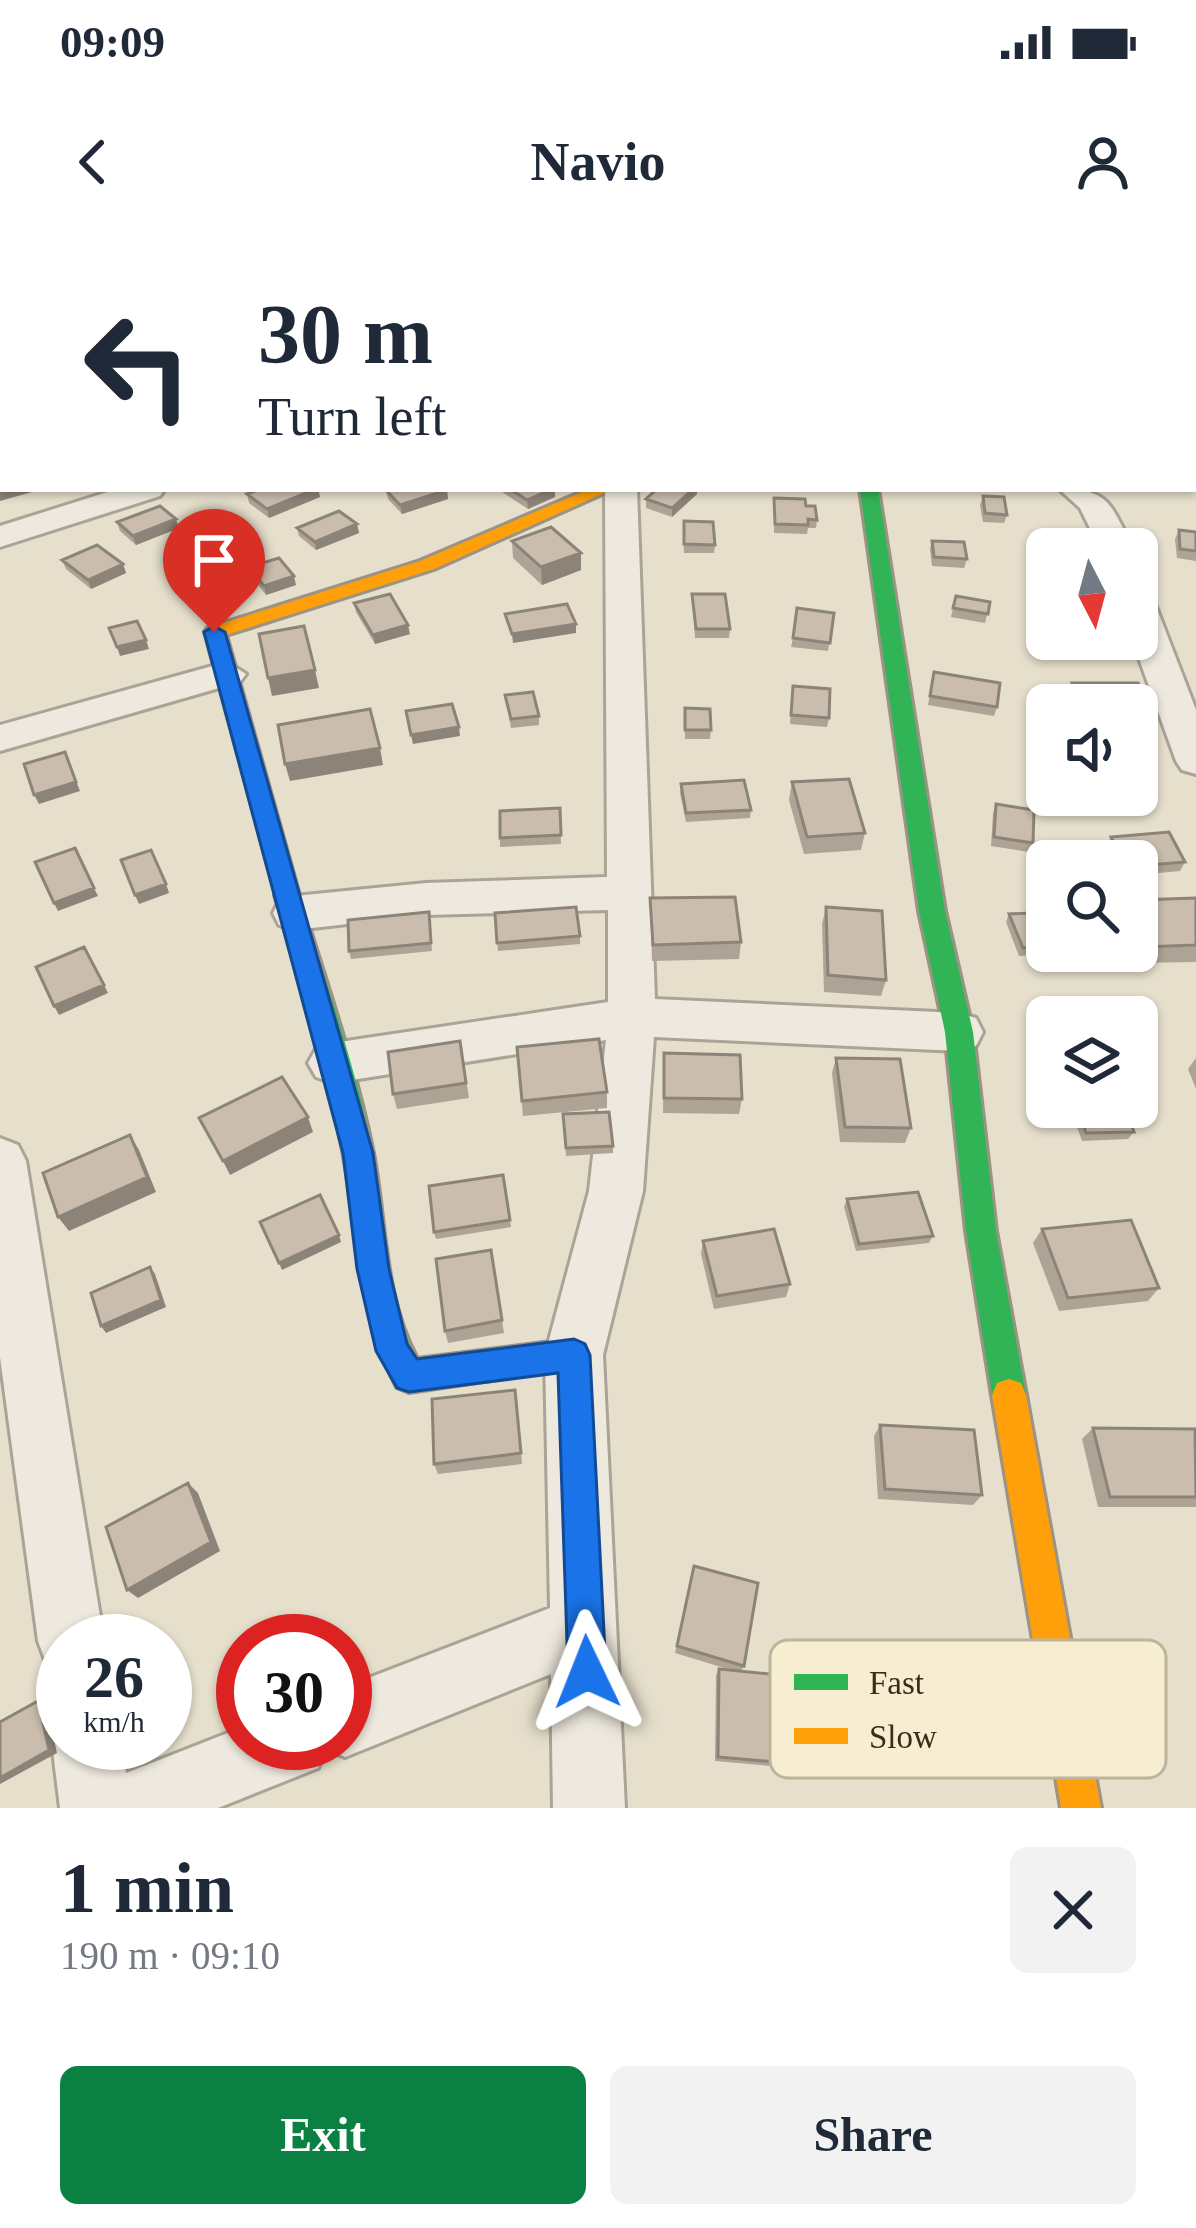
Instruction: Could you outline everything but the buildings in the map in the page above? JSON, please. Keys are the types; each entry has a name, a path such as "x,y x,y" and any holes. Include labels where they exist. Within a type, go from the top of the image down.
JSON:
{"street":[{"path":"0,537 139,492"},
{"path":"574,1355 409,1376 392,1351 373,1269 358,1153 214,632 428,565 597,492"},
{"path":"590,1808 574,1355 616,1191 632,1017 621,492"},
{"path":"869,492 932,911 959,1032 981,1231 1052,1640"},
{"path":"1080,492 1094,503 1106,528"},
{"path":"1158,660 1196,761"},
{"path":"0,737 226,674"},
{"path":"295,914 426,899 627,893"},
{"path":"333,1063 632,1017 959,1032"},
{"path":"0,1161 67,1614"},
{"path":"372,1711 586,1627"},
{"path":"91,1770 96,1808"},
{"path":"128,1808 224,1770"},
{"path":"1076,1778 1081,1808"}],"traffic: fast":[{"path":"869,492 932,911 959,1032 981,1231 1009,1395"},
{"path":"287,895 351,1121 385,1324 409,1376 574,1355"}],"traffic: slow":[{"path":"287,895 215,632 427,565 597,492"},
{"path":"1009,1395 1052,1640"},
{"path":"1076,1778 1081,1808"}],"route":[{"path":"214,632 358,1153 373,1269 392,1351 409,1376 574,1355 587,1672"}]}
